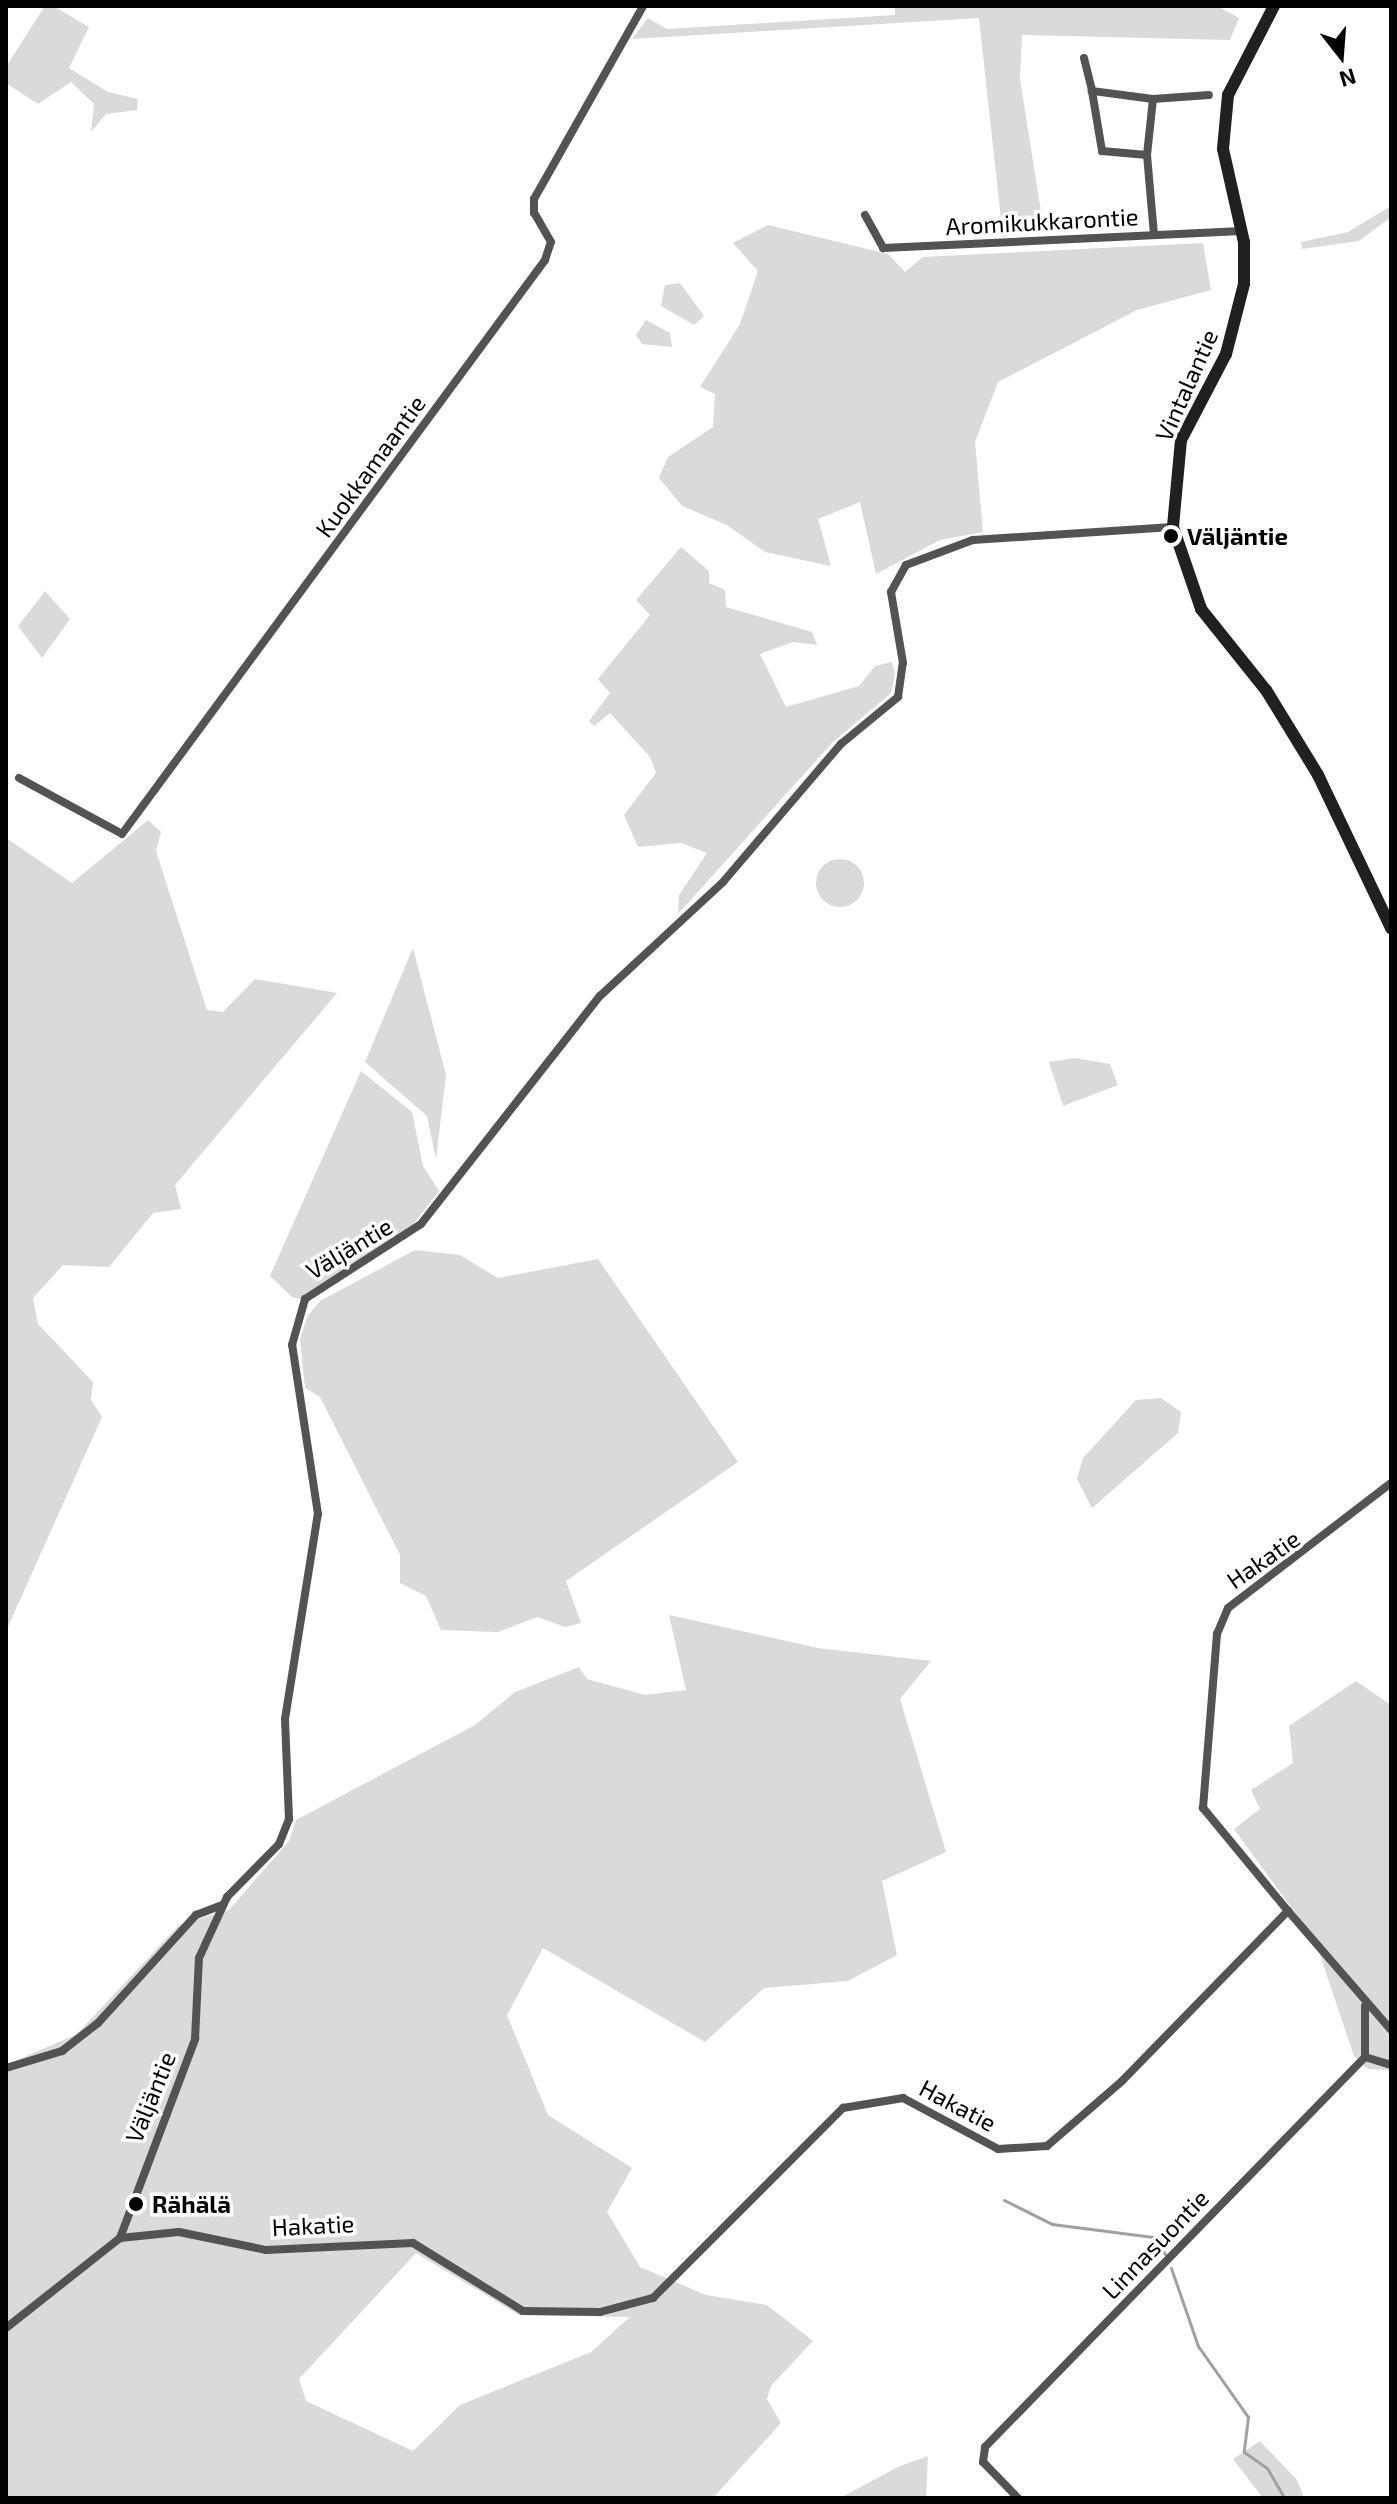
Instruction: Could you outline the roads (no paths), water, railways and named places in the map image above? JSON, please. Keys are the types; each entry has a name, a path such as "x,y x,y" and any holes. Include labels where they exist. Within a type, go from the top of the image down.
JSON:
{"street":[{"name":"Kuokkamaantie","path":"19,778 122,834 545,260 551,242 534,213 534,199 643,6"},
{"name":"Vintalantie","path":"1274,6 1225,113 1223,149 1242,231 1240,310 1226,354 1181,440 1173,527 1201,609 1266,690 1318,775 1391,928"},
{"path":"1084,58 1102,151 1147,155"},
{"path":"1092,91 1153,99 1209,95"},
{"path":"1153,99 1147,155 1154,235"},
{"name":"Aromikukkarontie","path":"865,215 883,248 1242,231"},
{"name":"Väljäntie","path":"120,2238 195,2039 199,1958 222,1905 279,1844 289,1819 285,1719 318,1514 292,1345 305,1299 421,1224 600,996 723,882 841,744 898,697 903,663 891,592 906,565 973,540 1173,527"},
{"name":"Hakatie","path":"120,2238 179,2232 266,2250 413,2243 523,2311 637,2307 843,2108 903,2098 998,2149 1047,2146 1122,2081 1288,1911 1203,1808 1217,1634 1228,1608 1391,1483"},
{"path":"6,2068 62,2051 98,2023 196,1915 222,1905"},
{"path":"1288,1911 1365,2006 1391,2030"},
{"path":"1365,2006 1365,2057 1391,2065"},
{"name":"Linnasuontie","path":"1018,2498 983,2462 985,2447 1365,2057"},
{"path":"6,2328 120,2238"}],"waterway":[{"path":"1004,2200 1052,2224 1153,2237 1165,2254"},
{"path":"1171,2268 1198,2346 1248,2417 1244,2452 1267,2468 1284,2498"}],"place":[{"name":"Väljäntie","path":"1171,536"},
{"name":"Rähälä","path":"136,2204"}]}
